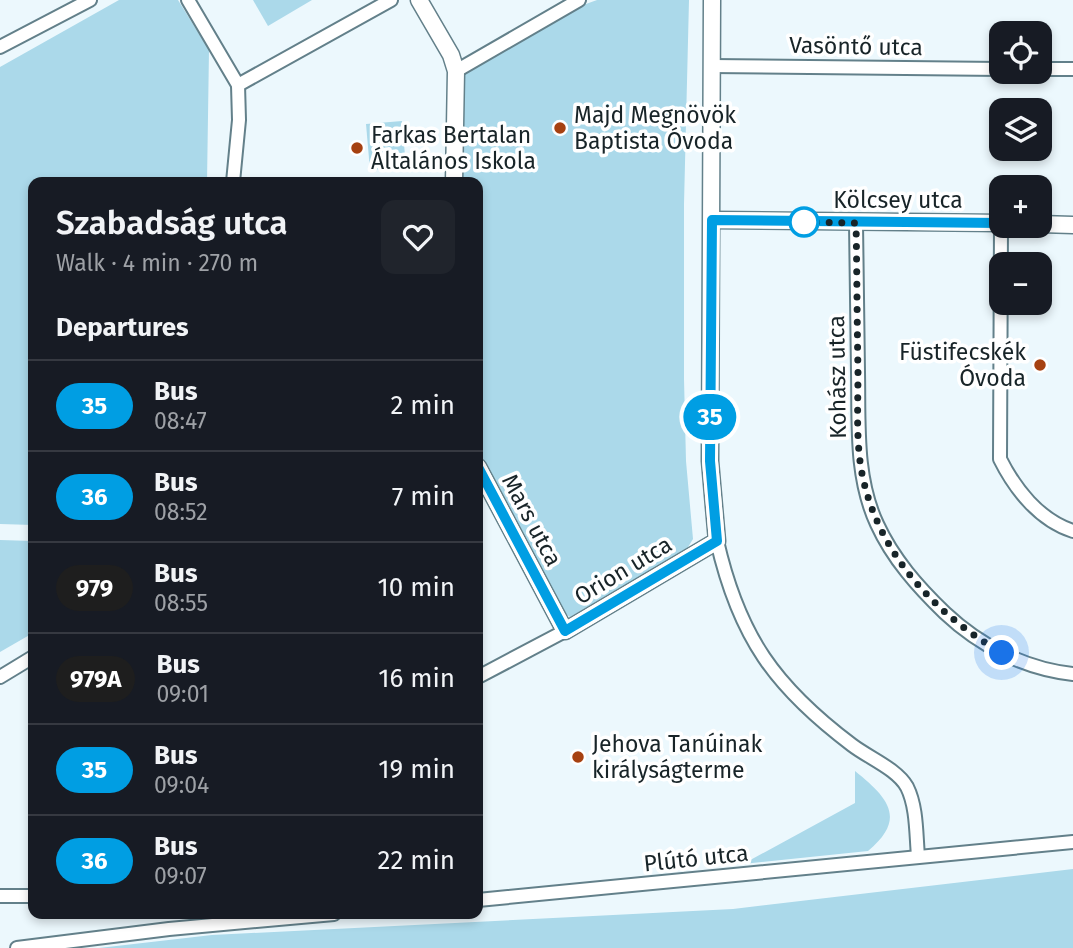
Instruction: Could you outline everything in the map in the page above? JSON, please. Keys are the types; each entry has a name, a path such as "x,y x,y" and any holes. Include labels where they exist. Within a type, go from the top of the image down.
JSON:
{"street":[{"path":"0,47 90,0"},
{"path":"188,0 238,85 239,120 233,177"},
{"path":"238,85 391,0"},
{"path":"456,71 579,0"},
{"path":"712,0 710,461 717,541 724,574 743,624 786,688 830,727 906,785 912,800 918,856"},
{"path":"423,7 451,55 456,71 454,177"},
{"name":"Vasöntő utca","path":"711,66 989,69"},
{"path":"1052,69 1073,69"},
{"name":"Kölcsey utca","path":"712,220 989,223"},
{"name":"Kohász utca","path":"856,223 860,455 869,501 877,524 911,577 943,611 973,636 1034,667 1073,674"},
{"path":"1052,224 1073,225"},
{"path":"1001,238 1000,459 1012,482 1026,499 1045,516 1073,531"},
{"name":"Mars utca","path":"483,476 565,631"},
{"name":"Orion utca","path":"483,674 565,631 717,541"},
{"path":"0,677 28,660"},
{"name":"Plútó utca","path":"483,900 1073,842"},
{"path":"0,896 28,896"},
{"path":"17,948 169,929 279,919"}],"shaded area":[{"path":"119,0 178,0 209,50 207,177 28,177 28,525 0,524 0,67"},
{"path":"253,0 312,0 268,26"},
{"path":"597,0 689,0 684,204 684,379 686,461 693,539 685,552 570,617 563,612 483,460 483,177 462,177 464,72 575,8"},
{"path":"402,121 406,167 370,170 366,124"},
{"path":"0,540 28,541 28,636 0,652"},
{"path":"855,771 884,799 890,818 880,839 868,851 743,864 855,803"},
{"path":"1073,869 1073,948 99,948 212,935 733,909"}],"bus line":[{"name":"35","path":"483,476 565,631 717,541 710,461 712,220 989,223"}],"place":[{"name":"Majd Megnövök Baptista Óvoda","path":"560,128"},
{"name":"Farkas Bertalan Általános Iskola","path":"357,148"},
{"name":"Füstifecskék Óvoda","path":"1040,365"},
{"name":"Jehova Tanúinak királyságterme","path":"578,757"}],"route":[{"path":"804,222 856,223 859,443 861,468 877,524 911,577 928,597 973,636 1002,653"}]}
